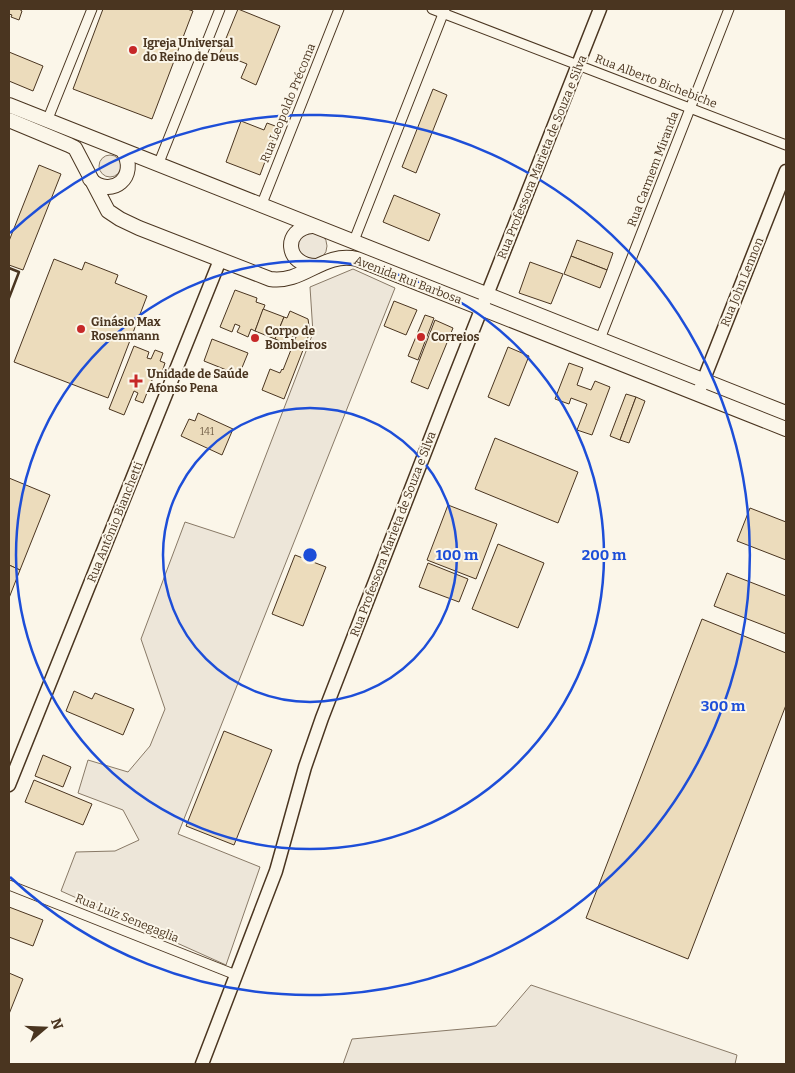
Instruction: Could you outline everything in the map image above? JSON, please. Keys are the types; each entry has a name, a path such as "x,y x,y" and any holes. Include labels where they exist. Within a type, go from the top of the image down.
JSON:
{"main road":[{"name":"Avenida Rui Barbosa","path":"9,105 353,243 786,413"},
{"name":"Avenida Rui Barbosa","path":"9,120 75,148 103,205 113,216 220,260 270,279 278,280 286,279 320,264 346,257 357,259 786,429"},
{"path":"108,144 98,146 91,152 86,161 88,175 95,183 111,187 122,182 128,172 129,165 124,151"},
{"path":"305,227 317,228 328,236 331,245 330,254 320,264 307,266 299,263 291,248 294,236 298,230 305,227"}],"street":[{"path":"47,121 92,9"},
{"path":"158,165 220,9"},
{"name":"Rua Leopoldo Précoma","path":"261,206 340,9"},
{"name":"Rua Alberto Bichebiche","path":"432,9 444,11 786,145"},
{"name":"Rua Professora Marieta de Souza e Silva","path":"202,1064 276,871 300,781 322,718 600,9"},
{"name":"Rua Carmem Miranda","path":"600,339 729,9"},
{"path":"353,243 444,11"},
{"name":"Rua John Lennon","path":"698,394 786,171"},
{"name":"Rua Antônio Bianchetti","path":"9,785 220,260"},
{"name":"Rua Luiz Senegaglia","path":"9,885 236,975"}],"shaded area":[{"path":"110,155 118,158 121,166 118,174 110,177 102,174 99,166 102,158"},
{"path":"312,231 318,232 326,240 326,252 318,260 312,261 306,260 298,252 297,246 298,240 306,232"},
{"path":"353,269 395,288 178,834 260,867 226,965 61,891 76,852 115,851 139,840 123,810 78,793 88,760 128,772 150,746 165,709 141,639 185,522 234,538 313,333 310,287"},
{"path":"531,985 737,1055 735,1064 343,1064 352,1039 496,1026"}],"building":[{"path":"9,9 19,9 22,11 19,20 11,17"},
{"name":"Igreja Universal do Reino de Deus","path":"103,9 187,9 193,11 152,119 73,89"},
{"path":"238,9 280,26 256,85 241,78 247,64 220,53"},
{"path":"9,52 43,66 33,91 9,81"},
{"path":"433,89 447,95 416,173 402,167"},
{"path":"241,121 264,130 267,123 278,127 260,175 226,162"},
{"path":"39,165 61,174 23,270 9,265 9,241"},
{"path":"394,195 440,214 429,241 383,222"},
{"path":"577,240 613,253 607,270 571,256"},
{"path":"571,256 607,270 600,288 564,274"},
{"name":"Ginásio Max Rosenmann","path":"54,259 82,270 85,262 118,275 115,283 147,296 108,398 14,362"},
{"path":"530,262 563,274 551,304 519,293"},
{"path":"235,290 257,298 256,302 265,305 255,331 251,329 248,337 237,332 240,326 235,324 232,332 220,327"},
{"path":"394,301 417,310 406,335 384,326"},
{"path":"263,309 284,317 275,339 255,331"},
{"path":"290,311 308,319 310,332 284,399 262,390 270,369 280,373 283,370 296,337 293,336 290,345 275,339 284,317 287,318"},
{"name":"Correios","path":"425,315 434,318 418,360 408,356"},
{"path":"435,320 453,328 428,389 411,382"},
{"path":"212,339 248,353 239,375 204,361"},
{"name":"Unidade de Saúde Afonso Pena","path":"134,346 149,352 147,358 151,359 155,350 163,353 160,361 165,363 162,372 156,370 143,403 135,400 138,393 134,391 124,415 109,409"},
{"path":"508,347 529,356 509,406 488,397"},
{"path":"569,363 583,368 577,385 591,390 595,381 610,387 592,435 577,430 587,404 571,398 569,404 555,399"},
{"path":"626,394 636,397 620,440 610,436"},
{"path":"636,397 645,401 629,443 620,440"},
{"path":"198,413 233,429 222,455 181,436 189,419 195,421"},
{"path":"495,438 578,472 558,523 475,489"},
{"path":"9,478 50,495 20,570 9,565"},
{"path":"448,505 497,524 476,579 427,560"},
{"path":"750,508 786,522 786,560 737,541"},
{"path":"498,544 544,563 518,628 472,609"},
{"path":"295,555 326,567 303,626 272,614"},
{"path":"428,563 468,579 459,602 419,587"},
{"path":"9,565 20,570 9,598"},
{"path":"727,573 786,596 786,634 714,606"},
{"path":"702,619 786,653 786,705 688,959 586,918"},
{"path":"74,691 92,699 95,693 134,709 123,735 66,711"},
{"path":"224,731 272,750 234,845 186,826"},
{"path":"43,755 71,767 63,787 35,776"},
{"path":"34,780 92,804 83,825 25,802"},
{"path":"9,907 43,920 33,946 9,937"},
{"path":"9,973 23,979 9,1014"}],"wall":[{"path":"9,268 19,272 9,298"}],"place":[{"name":"Igreja Universal do Reino de Deus","path":"133,50"},
{"name":"Ginásio Max Rosenmann","path":"81,329"},
{"name":"Correios","path":"421,337"},
{"name":"Corpo de Bombeiros","path":"255,338"},
{"name":"Unidade de Saúde Afonso Pena","path":"136,381"}]}
